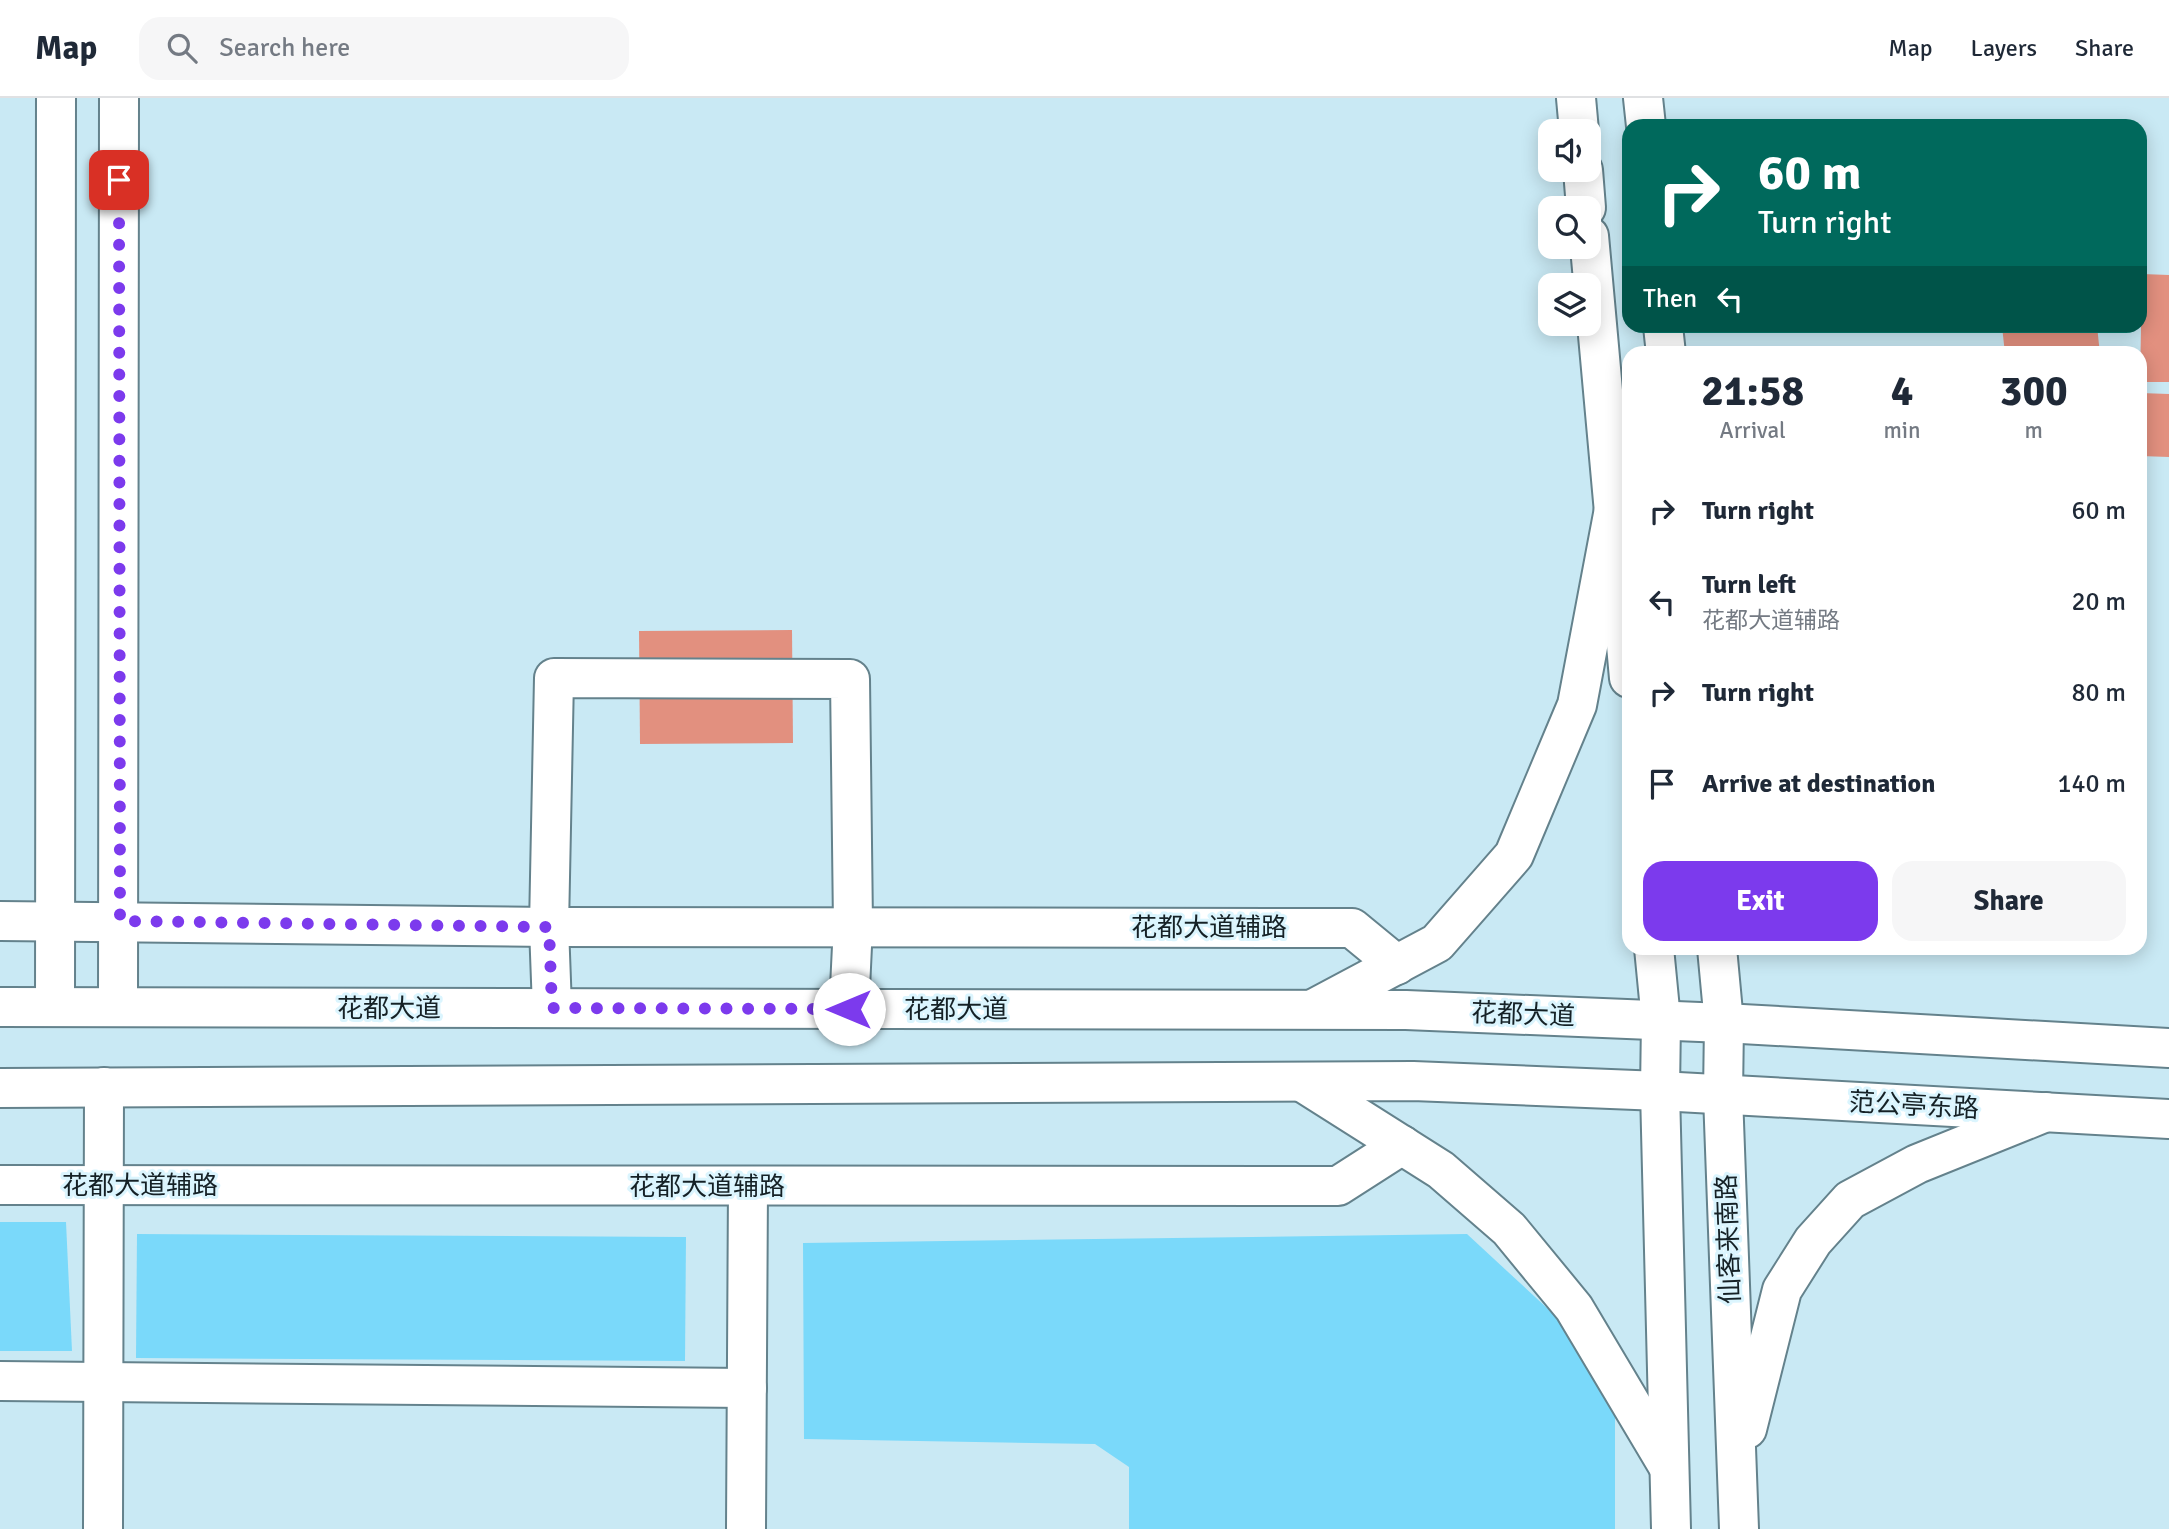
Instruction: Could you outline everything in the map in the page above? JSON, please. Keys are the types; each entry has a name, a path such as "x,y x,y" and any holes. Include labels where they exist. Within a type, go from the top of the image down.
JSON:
{"main road":[{"path":"55,98 55,1007"},
{"path":"118,1007 119,98"},
{"path":"1576,98 1578,119"},
{"path":"1643,98 1645,119"},
{"path":"1591,259 1622,599"},
{"path":"1313,1010 1437,943 1514,855 1577,705 1614,509"},
{"path":"552,1008 549,927 554,678 850,679 853,925 849,1009"},
{"name":"花都大道辅路","path":"0,921 549,927 853,925 1352,928 1397,965"},
{"path":"1655,955 1661,1020 1660,1091 1671,1529"},
{"name":"仙客来南路","path":"1718,955 1724,1023 1723,1095 1739,1529"},
{"name":"花都大道","path":"0,1007 1406,1010 1661,1020"},
{"path":"1661,1020 2169,1048"},
{"path":"0,1087 1413,1081 1660,1091"},
{"path":"1302,1082 1441,1170 1510,1229 1574,1308 1670,1470"},
{"path":"103,1529 104,1087"},
{"name":"范公亭东路","path":"1660,1091 2169,1119"},
{"path":"1737,1472 1782,1290 1813,1241 1850,1200 1917,1164 2046,1112"},
{"name":"花都大道辅路","path":"0,1185 1338,1186 1402,1145"},
{"path":"746,1529 748,1186"},
{"path":"0,1381 747,1388"}],"shaded area":[{"path":"0,1222 66,1222 72,1351 0,1351"},
{"path":"137,1234 686,1237 685,1361 136,1358"},
{"path":"1467,1234 1615,1371 1615,1529 1129,1529 1129,1467 1095,1444 804,1439 803,1243"}],"building":[{"path":"2147,274 2169,275 2169,382 2147,382 2147,346 2141,346 2141,333 2147,333"},
{"path":"2003,333 2098,333 2099,346 2004,346"},
{"path":"2147,393 2169,394 2169,457 2147,456"},
{"path":"792,630 793,743 640,744 639,631"}],"route":[{"path":"119,180 120,921 549,927 552,1008 849,1009"}]}
